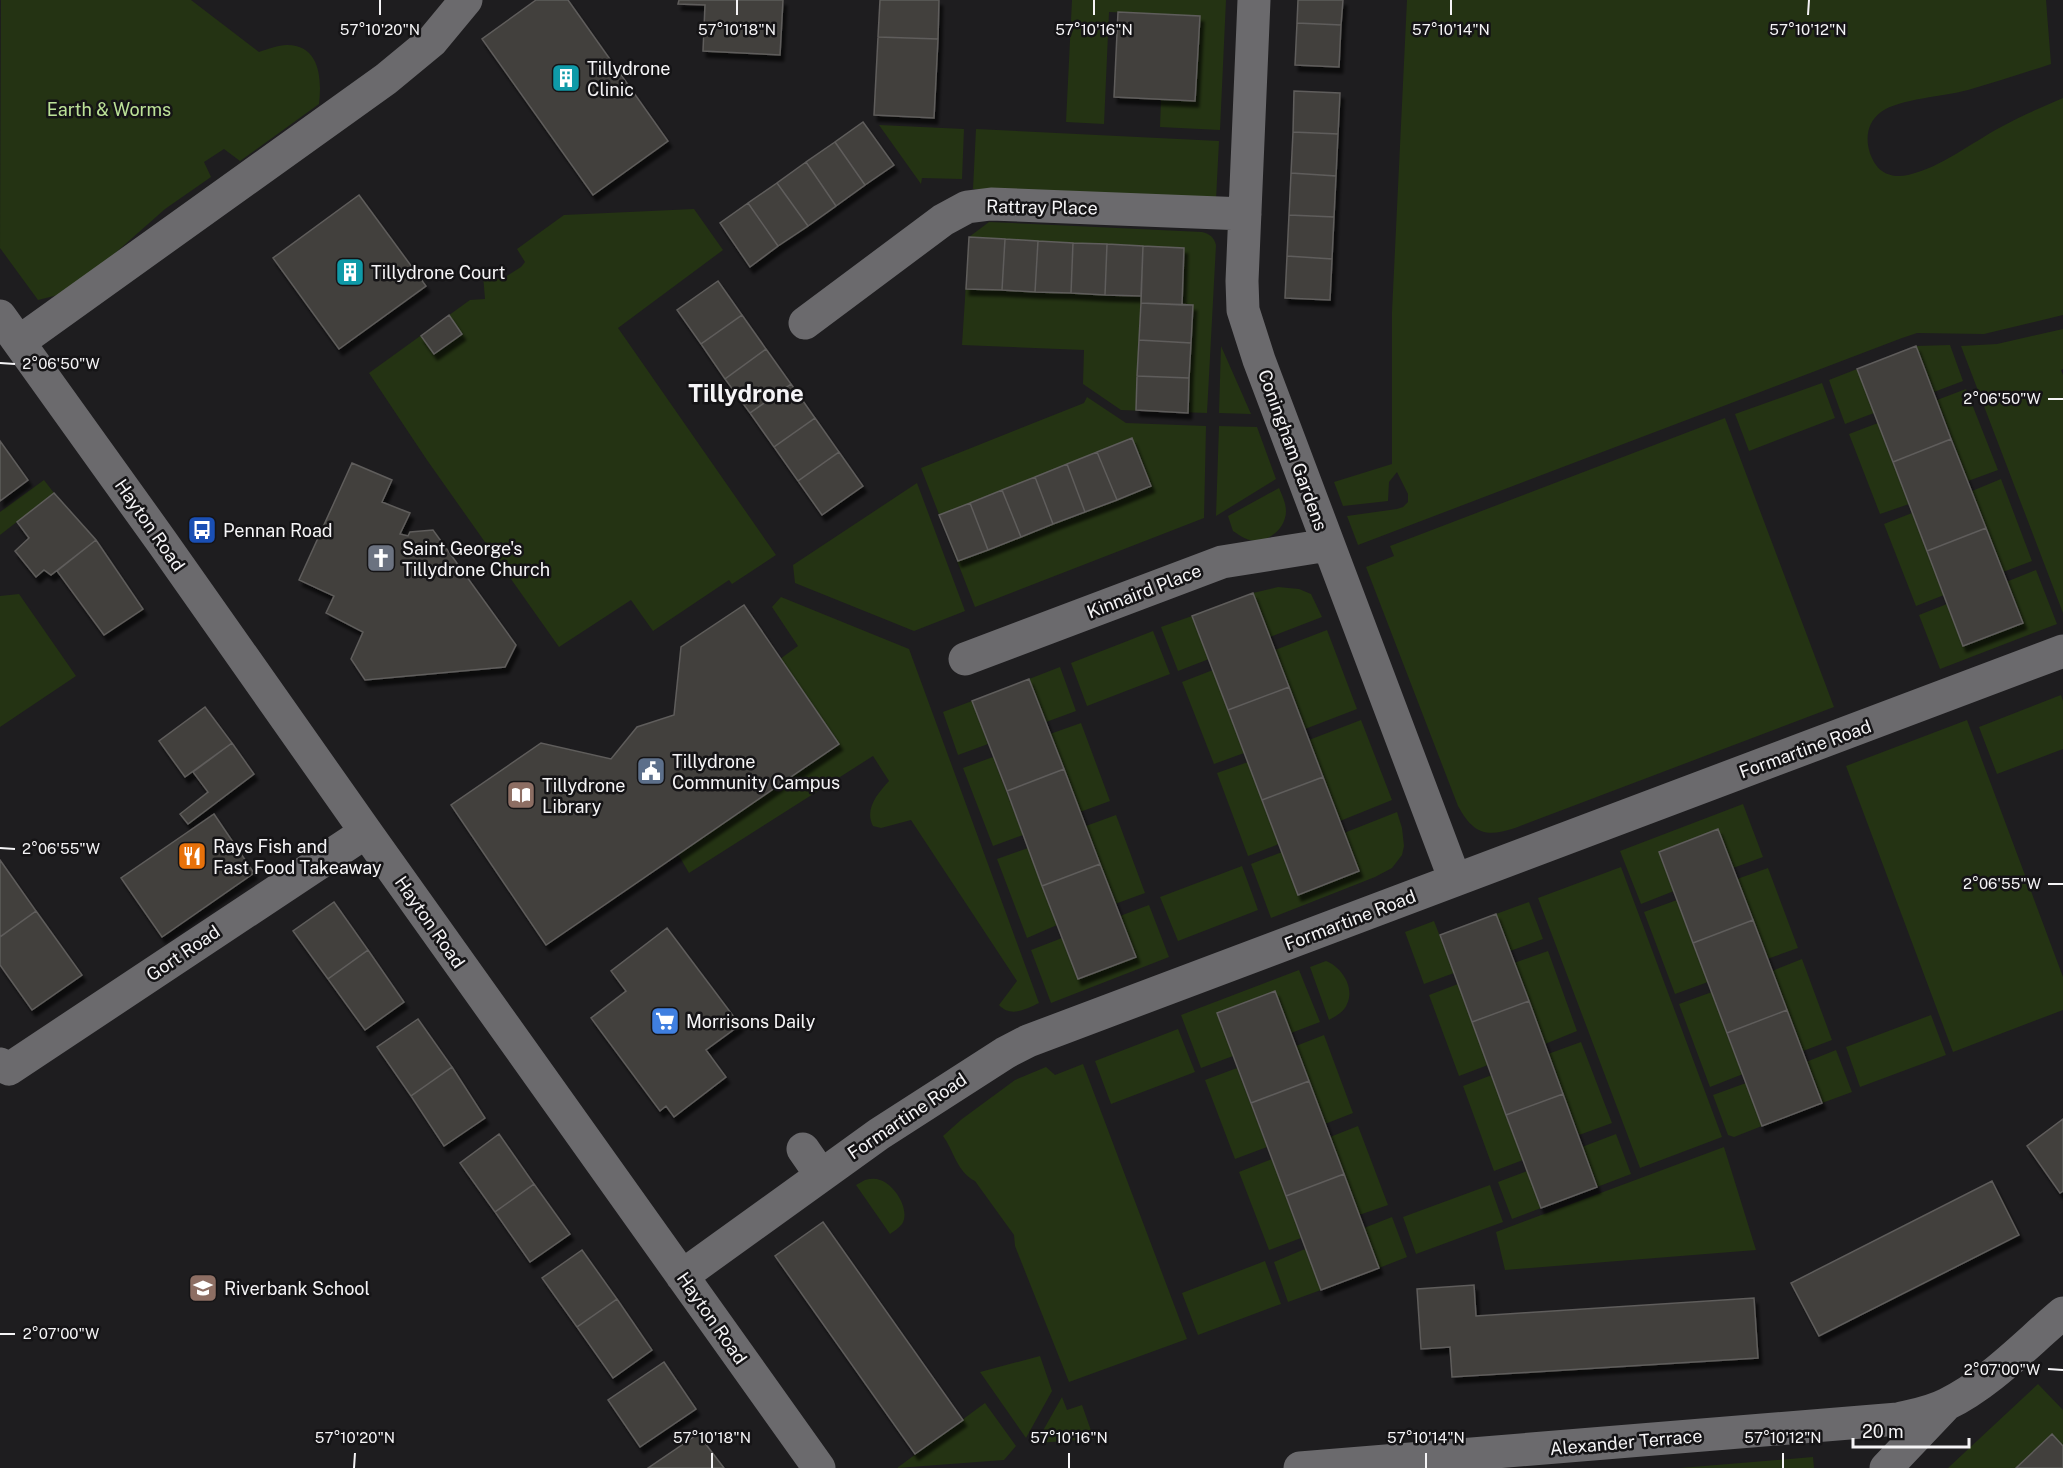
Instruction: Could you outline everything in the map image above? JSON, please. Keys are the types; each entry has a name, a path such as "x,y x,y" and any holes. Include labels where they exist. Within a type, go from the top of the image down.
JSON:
{"street":[{"path":"19,342 394,72 432,41 466,0"},
{"name":"Coningham Gardens","path":"1254,0 1242,281 1243,310 1259,360 1455,880"},
{"name":"Rattray Place","path":"805,323 943,220 967,207 991,204 1245,214"},
{"name":"Hayton Road","path":"0,316 819,1468"},
{"name":"Kinnaird Place","path":"965,659 1222,562 1328,545"},
{"name":"Formartine Road","path":"682,1276 812,1162 1028,1041 2063,651"},
{"name":"Gort Road","path":"0,1064 9,1070 366,832"},
{"name":"Alexander Terrace","path":"1300,1468 1453,1463 1873,1422 1922,1414 1946,1405 1969,1391 2063,1313"},
{"name":"Alexander Terrace","path":"1886,1468 1946,1405"}],"green space":[{"name":"Earth & Worms","path":"1,0 191,0 259,52 287,45 306,51 317,65 320,84 319,104 240,161 224,149 204,162 211,177 165,209 113,255 62,294 38,300 0,248"},
{"path":"1072,0 1226,0 1220,130 1160,127 1161,100 1195,101 1199,16 1109,12 1104,124 1066,122"},
{"path":"1407,0 2046,0 2051,64 1968,90 1910,101 1889,108 1875,117 1871,124 1868,145 1872,159 1882,171 1894,176 1908,175 1944,161 1990,133 2063,98 2063,315 1984,334 1917,333 1358,545 1347,516 1397,509 1408,502 1408,494 1397,472 1389,482 1388,501 1343,506 1334,482 1392,464 1392,312"},
{"path":"879,125 964,129 962,179 922,178 921,184"},
{"path":"976,129 1219,141 1216,200 973,189"},
{"path":"694,209 723,250 618,328 776,555 732,584 729,580 653,631 631,600 559,647 427,460 369,373 470,300 485,299 483,275 488,271 494,278 502,279 521,267 525,262 517,249 564,215"},
{"path":"989,222 1202,232 1211,236 1216,245 1207,413 1121,410 1083,384 1084,350 962,345 969,237"},
{"path":"2063,329 2063,369 2061,370 2063,375 2063,613 1961,346 1997,344"},
{"path":"1950,345 1963,381 1934,392 1916,346"},
{"path":"1221,346 1251,414 1219,413"},
{"path":"1857,369 1874,413 1845,424 1829,380"},
{"path":"1822,383 1835,418 1749,451 1735,414"},
{"path":"1966,389 1998,470 1968,481 1937,400"},
{"path":"1087,397 1126,423 1206,426 1204,518 975,607 921,468 1084,403"},
{"path":"1725,418 1834,707 1515,828 1496,833 1481,831 1469,822 1458,806 1366,567 1394,556 1390,546"},
{"path":"1878,423 1909,504 1880,514 1849,434"},
{"path":"1219,426 1257,427 1276,479 1216,516"},
{"path":"2001,479 2032,561 2003,572 1972,491"},
{"path":"44,480 54,493 0,535 0,512"},
{"path":"917,483 965,611 914,631 795,583 793,565"},
{"path":"1279,488 1286,511 1283,524 1274,534 1256,541 1246,539 1233,531 1228,516"},
{"path":"1912,513 1944,595 1916,606 1884,524"},
{"path":"2036,570 2057,624 1940,669 1919,615 1947,604 1964,646 2023,623 2006,582"},
{"path":"1278,587 1299,589 1311,594 1322,617 1270,637 1253,593"},
{"path":"19,594 76,676 0,727 0,596"},
{"path":"781,597 909,649 1039,1003 1014,1012 999,1005 1017,981 911,820 881,828 873,826 871,807 889,781 873,756 689,873 678,854 839,745 780,659 798,646 772,607"},
{"path":"1192,616 1209,659 1178,671 1161,627"},
{"path":"1327,630 1357,709 1305,729 1275,650"},
{"path":"1153,631 1170,674 1087,706 1071,663"},
{"path":"1060,667 1076,711 1046,722 1029,679"},
{"path":"1213,670 1244,753 1214,764 1182,682"},
{"path":"2061,695 2063,749 1997,774 1979,727"},
{"path":"972,701 988,744 958,755 943,712"},
{"path":"1361,720 1392,800 1340,821 1309,740"},
{"path":"1967,720 2063,977 2063,1010 1953,1052 1846,766"},
{"path":"1081,723 1110,801 1080,812 1050,734"},
{"path":"993,757 1023,835 993,846 963,768"},
{"path":"1248,762 1279,844 1248,856 1217,773"},
{"path":"1743,804 1763,857 1733,868 1718,829 1659,852 1674,891 1641,904 1620,851"},
{"path":"1397,812 1404,846 1402,855 1392,868 1375,877 1271,918 1251,864 1282,852 1298,895 1359,871 1344,833"},
{"path":"1116,815 1145,893 1115,904 1086,826"},
{"path":"1028,848 1057,925 1027,938 997,859"},
{"path":"1242,866 1258,910 1178,941 1160,897"},
{"path":"1621,867 1722,1137 1640,1168 1538,898"},
{"path":"1768,868 1798,948 1767,959 1737,879"},
{"path":"1677,900 1708,982 1675,994 1644,912"},
{"path":"1529,902 1543,939 1510,951 1496,914"},
{"path":"1149,905 1169,957 1051,1003 1031,950 1062,938 1078,979 1135,957 1120,916"},
{"path":"1434,921 1454,973 1424,984 1405,932"},
{"path":"1548,951 1577,1031 1545,1044 1514,963"},
{"path":"1802,959 1832,1040 1803,1051 1772,971"},
{"path":"1326,961 1342,973 1349,991 1349,998 1344,1009 1329,1020 1310,967"},
{"path":"1299,970 1320,1022 1291,1033 1275,991 1217,1013 1233,1056 1201,1068 1181,1015"},
{"path":"1458,984 1488,1065 1459,1076 1429,995"},
{"path":"1712,992 1743,1074 1710,1087 1679,1004"},
{"path":"1931,1015 1946,1055 1860,1087 1846,1047"},
{"path":"1178,1029 1195,1072 1111,1104 1095,1061"},
{"path":"1324,1035 1353,1113 1325,1124 1296,1046"},
{"path":"1581,1042 1612,1123 1579,1135 1548,1054"},
{"path":"1836,1050 1852,1092 1822,1103 1806,1062"},
{"path":"1083,1064 1187,1339 1069,1382 1015,1246 1014,1235 975,1181 960,1167 943,1136 1015,1080 1046,1067 1055,1075"},
{"path":"1237,1068 1267,1147 1235,1159 1205,1080"},
{"path":"1492,1075 1523,1160 1494,1171 1463,1086"},
{"path":"1746,1083 1762,1126 1734,1137 1728,1135 1713,1095"},
{"path":"1358,1126 1388,1205 1359,1215 1330,1137"},
{"path":"1616,1134 1631,1174 1597,1187 1582,1147"},
{"path":"1724,1147 1756,1250 1505,1270 1496,1232"},
{"path":"1272,1159 1301,1238 1269,1250 1239,1172"},
{"path":"1527,1171 1541,1208 1512,1219 1498,1182"},
{"path":"876,1179 885,1182 900,1198 904,1218 902,1224 890,1234 856,1185 865,1180"},
{"path":"1490,1185 1503,1222 1416,1254 1403,1217"},
{"path":"1392,1217 1407,1257 1379,1268 1364,1228"},
{"path":"1305,1249 1321,1290 1288,1302 1274,1262"},
{"path":"1265,1261 1281,1304 1198,1335 1182,1293"},
{"path":"1040,1356 1052,1391 1026,1438 980,1372"},
{"path":"2038,1384 2063,1410 2063,1446 2052,1435 2016,1468 1948,1468"},
{"path":"1062,1397 1067,1410 1082,1405 1094,1439 1036,1443"},
{"path":"985,1403 1016,1446 1004,1460 897,1468"},
{"path":"1813,1457 1814,1468 1680,1468"}],"building":[{"name":"Tillydrone Clinic","path":"536,0 568,0 668,141 593,195 482,39"},
{"path":"679,0 783,0 780,55 703,51 705,5 678,4"},
{"path":"880,0 939,0 938,39 878,37"},
{"path":"1298,0 1343,0 1341,25 1297,23"},
{"path":"1118,12 1200,16 1195,101 1114,97"},
{"path":"1297,23 1341,25 1339,67 1295,65"},
{"path":"878,37 938,39 934,118 874,115"},
{"path":"1294,91 1340,93 1338,134 1293,132"},
{"path":"863,122 894,165 865,185 835,142"},
{"path":"1293,132 1338,134 1336,176 1291,173"},
{"path":"835,142 865,185 836,206 806,162"},
{"path":"806,162 836,206 808,226 777,183"},
{"path":"1291,173 1336,176 1334,217 1289,215"},
{"path":"777,183 808,226 778,246 748,203"},
{"name":"Tillydrone Court","path":"359,195 426,286 339,349 273,258"},
{"path":"748,203 778,246 750,267 720,223"},
{"path":"1289,215 1334,217 1332,259 1287,256"},
{"path":"969,237 1005,239 1002,290 966,289"},
{"path":"1005,239 1038,241 1035,292 1002,290"},
{"path":"1038,241 1073,243 1071,293 1035,292"},
{"path":"1073,243 1107,244 1105,295 1071,293"},
{"path":"1107,244 1143,246 1141,296 1105,295"},
{"path":"1143,246 1184,248 1182,305 1141,303"},
{"path":"1287,256 1332,259 1330,300 1285,298"},
{"path":"718,281 742,315 701,344 677,310"},
{"path":"1141,303 1193,305 1191,343 1139,340"},
{"path":"449,315 462,334 434,354 421,336"},
{"path":"742,315 766,349 725,379 701,344"},
{"path":"1139,340 1191,343 1189,378 1137,376"},
{"path":"1916,346 1951,439 1893,462 1857,369"},
{"path":"766,349 791,384 750,413 725,379"},
{"path":"1137,376 1189,378 1188,413 1136,410"},
{"path":"791,384 815,418 774,447 750,413"},
{"path":"815,418 839,452 798,481 774,447"},
{"path":"1132,438 1151,486 1117,500 1097,452"},
{"path":"1951,439 1986,528 1927,551 1893,462"},
{"path":"0,441 28,480 0,501"},
{"path":"839,452 863,486 822,515 798,481"},
{"path":"1097,452 1117,500 1085,512 1067,464"},
{"name":"Saint George's Tillydrone Church","path":"352,463 392,480 382,502 410,513 400,534 408,536 410,532 433,530 516,645 505,667 365,680 351,659 363,632 326,613 334,596 299,580"},
{"path":"1067,464 1085,512 1053,524 1035,477"},
{"path":"1035,477 1053,524 1021,537 1002,490"},
{"path":"1002,490 1021,537 988,550 970,503"},
{"path":"54,493 96,540 51,575 44,570 36,577 15,551 29,538 17,522"},
{"path":"970,503 988,550 958,561 939,515"},
{"path":"1986,528 2023,623 1963,646 1927,551"},
{"path":"96,540 143,609 104,635 57,571"},
{"path":"1253,593 1289,687 1228,710 1192,616"},
{"name":"Tillydrone Community Campus","path":"744,605 839,744 546,945 451,805 541,743 611,759 637,727 674,715 681,647"},
{"path":"1029,679 1064,769 1007,791 972,701"},
{"path":"1289,687 1323,777 1262,800 1228,710"},
{"path":"205,707 232,743 185,777 159,741"},
{"path":"232,743 254,774 188,824 180,814 208,792 193,772"},
{"path":"1064,769 1100,864 1042,886 1007,791"},
{"path":"1323,777 1359,871 1298,895 1262,800"},
{"path":"214,814 254,873 162,937 121,878"},
{"path":"1718,829 1753,920 1693,943 1659,852"},
{"path":"0,860 36,911 0,937"},
{"path":"1100,864 1136,957 1078,979 1042,886"},
{"path":"334,902 368,950 328,979 293,931"},
{"path":"36,911 82,975 32,1010 0,965 0,937"},
{"path":"1496,914 1529,1001 1472,1022 1440,935"},
{"path":"1753,920 1787,1010 1727,1033 1693,943"},
{"name":"Morrisons Daily","path":"667,928 740,1025 706,1050 726,1077 674,1117 666,1106 660,1111 591,1018 626,991 611,971"},
{"path":"368,950 404,1002 365,1030 328,979"},
{"path":"1275,991 1309,1081 1251,1103 1217,1013"},
{"path":"1529,1001 1563,1094 1506,1115 1472,1022"},
{"path":"1787,1010 1822,1103 1762,1126 1727,1033"},
{"path":"418,1019 452,1067 411,1096 377,1047"},
{"path":"452,1067 485,1118 444,1146 411,1096"},
{"path":"1309,1081 1344,1174 1286,1196 1251,1103"},
{"path":"1563,1094 1597,1187 1541,1208 1506,1115"},
{"path":"2063,1119 2063,1191 2060,1193 2027,1146"},
{"path":"499,1134 534,1184 495,1212 460,1163"},
{"path":"1344,1174 1379,1268 1321,1290 1286,1196"},
{"path":"1992,1181 2019,1235 1819,1336 1791,1283"},
{"path":"534,1184 570,1234 530,1262 495,1212"},
{"path":"823,1222 963,1420 915,1454 775,1256"},
{"path":"582,1250 617,1299 577,1327 542,1278"},
{"path":"1474,1285 1476,1316 1754,1298 1758,1358 1452,1377 1450,1347 1421,1349 1417,1289"},
{"path":"617,1299 652,1350 613,1378 577,1327"},
{"path":"664,1362 696,1409 640,1447 608,1400"},
{"path":"698,1434 724,1468 648,1468"},
{"path":"2052,1434 2063,1446 2063,1468 2016,1468"}],"place":[{"name":"Tillydrone Clinic","path":"566,78"},
{"name":"Tillydrone Court","path":"350,272"},
{"name":"Pennan Road","path":"202,530"},
{"name":"Saint George's Tillydrone Church","path":"381,558"},
{"name":"Tillydrone Community Campus","path":"651,771"},
{"name":"Tillydrone Library","path":"521,795"},
{"name":"Rays Fish and Fast Food Takeaway","path":"192,856"},
{"name":"Morrisons Daily","path":"665,1021"},
{"name":"Riverbank School","path":"203,1288"}],"district":[{"name":"Tillydrone","path":"746,393"}]}
